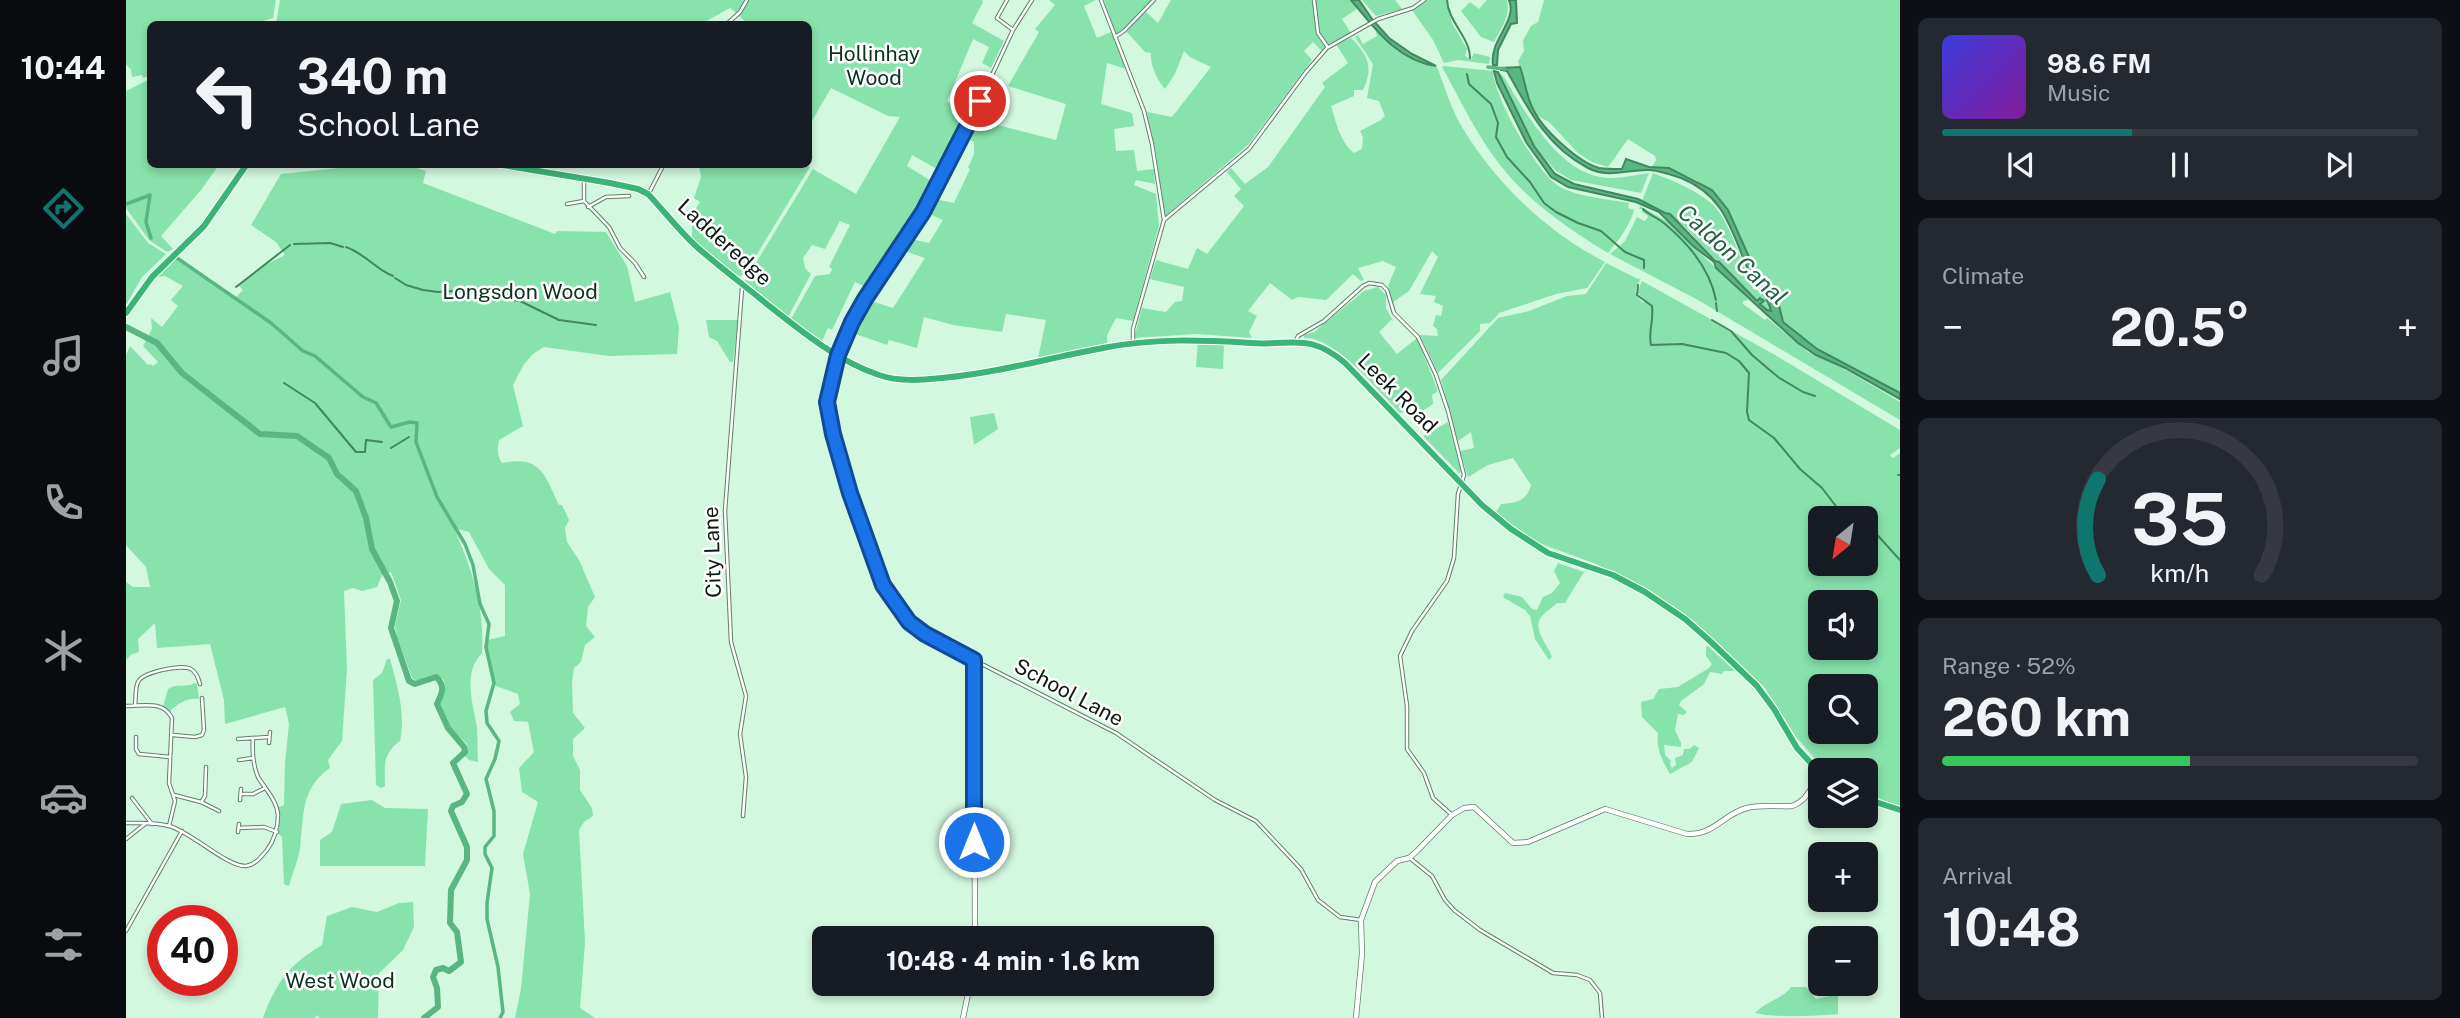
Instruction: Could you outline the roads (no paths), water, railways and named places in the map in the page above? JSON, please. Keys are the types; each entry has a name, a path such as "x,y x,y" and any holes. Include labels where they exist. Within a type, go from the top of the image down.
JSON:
{"highway":[{"path":"126,313 152,277 204,226 244,168"},
{"name":"Ladderedge","path":"519,168 638,189 648,194 699,249 795,326 838,355"},
{"name":"Leek Road","path":"838,355 879,375 919,380 1025,366 1133,343 1191,339 1252,343 1296,341 1315,345 1336,356 1492,514 1531,543 1548,553 1627,582 1685,619 1757,686 1808,760"},
{"path":"1878,803 1900,810"}],"street":[{"path":"730,21 747,0"},
{"path":"1007,0 997,19 1013,30"},
{"path":"838,355 865,299 923,212 1013,30 1032,0"},
{"path":"1101,0 1144,111 1164,220 1132,329 1133,343"},
{"path":"1115,37 1154,0"},
{"path":"1314,0 1318,33 1327,48"},
{"path":"1164,220 1249,149 1327,48 1377,20 1413,8 1424,0"},
{"path":"648,194 662,168"},
{"path":"584,179 584,201 609,227 620,248 644,277"},
{"path":"588,207 606,197 629,196"},
{"path":"567,204 584,201"},
{"path":"1296,341 1298,336 1324,321 1363,286 1369,283 1382,285 1387,290 1394,313 1418,337 1436,375 1448,411 1464,475 1458,494 1454,558 1447,581 1412,631 1401,656 1407,706 1407,749 1424,773 1433,798 1452,815"},
{"name":"City Lane","path":"742,284 725,511 731,642 746,696 740,734 746,777 743,816"},
{"name":"School Lane","path":"838,355 828,391 829,418 850,493 883,585 909,622 925,634 1116,733 1215,800 1256,821 1301,869 1318,900 1340,917 1361,920"},
{"path":"974,660 975,926"},
{"path":"135,706 137,682 144,675 183,667 194,671 200,684"},
{"path":"194,680 199,679"},
{"path":"172,735 195,737 202,734 202,698"},
{"path":"126,706 163,707 172,718 169,783 175,805 169,826"},
{"path":"269,743 270,732"},
{"path":"136,737 136,750 139,754 170,757"},
{"path":"238,740 269,737"},
{"path":"126,823 169,826 243,866 259,860 276,832 276,806 256,773 253,739"},
{"path":"239,760 253,758"},
{"path":"201,802 205,796 206,767"},
{"path":"243,794 253,794 265,788"},
{"path":"240,800 243,794 241,789"},
{"path":"174,795 201,802 219,811"},
{"path":"1356,1018 1362,954 1361,920 1375,882 1397,861 1409,858 1452,815 1464,808 1474,807 1513,843 1518,844 1605,808 1687,834 1697,834 1707,832 1748,807 1792,806 1799,804 1808,795"},
{"path":"132,799 152,824"},
{"path":"126,839 145,824"},
{"path":"239,828 264,827 276,832"},
{"path":"126,931 182,831"},
{"path":"1409,858 1432,876 1445,900 1454,910 1480,930 1553,973 1577,975 1590,980 1600,993 1602,1018"},
{"path":"963,1018 968,996"}],"waterway":[{"path":"1447,0 1451,15 1467,43 1470,58"},
{"name":"Caldon Canal","path":"1488,67 1505,69"},
{"path":"1467,74 1469,84 1491,104 1498,123 1496,137 1507,157 1530,182 1544,203 1578,223 1601,231 1625,252 1644,260 1644,268"},
{"path":"126,204 150,195 146,222 151,238"},
{"path":"1643,209 1665,224 1690,249 1704,268 1716,300"},
{"path":"294,244 330,243 343,247"},
{"path":"236,287 290,245"},
{"path":"346,247 393,276"},
{"path":"177,258 271,323 363,397 376,403 391,427 417,423 416,442 437,497 465,544 473,565 480,604 489,624 486,647 494,683 486,711 487,723 499,741 486,779 494,811 494,836 485,847 485,854 492,868 487,919 498,967 503,1012 500,1018"},
{"path":"395,278 406,285 423,290 453,291 520,301 559,320 596,325"},
{"path":"1638,285 1637,295 1652,306 1651,345 1682,344 1726,353 1739,361 1749,373 1749,420 1774,438 1836,506"},
{"path":"1716,303 1717,311"},
{"path":"1712,320 1731,331 1752,355 1778,377 1815,396"},
{"path":"126,327 157,343 182,373 260,434 297,436 329,458 337,474 356,491 366,518 372,549 397,601 391,628 409,681 415,684 436,677 441,683 442,693 437,704 448,728 465,752 453,763 467,794 451,811 467,847 467,860 451,890 450,923 457,932 461,962 449,971 443,968 436,970 433,977 437,988 438,1007 424,1018"},
{"path":"284,383 315,403 356,452 365,452 366,440 382,442"},
{"path":"391,448 409,437"},
{"path":"1878,536 1900,560"}],"park label":[{"name":"Hollinhay Wood","path":"874,65"},
{"name":"Longsdon Wood","path":"520,291"},
{"name":"West Wood","path":"340,980"}]}
